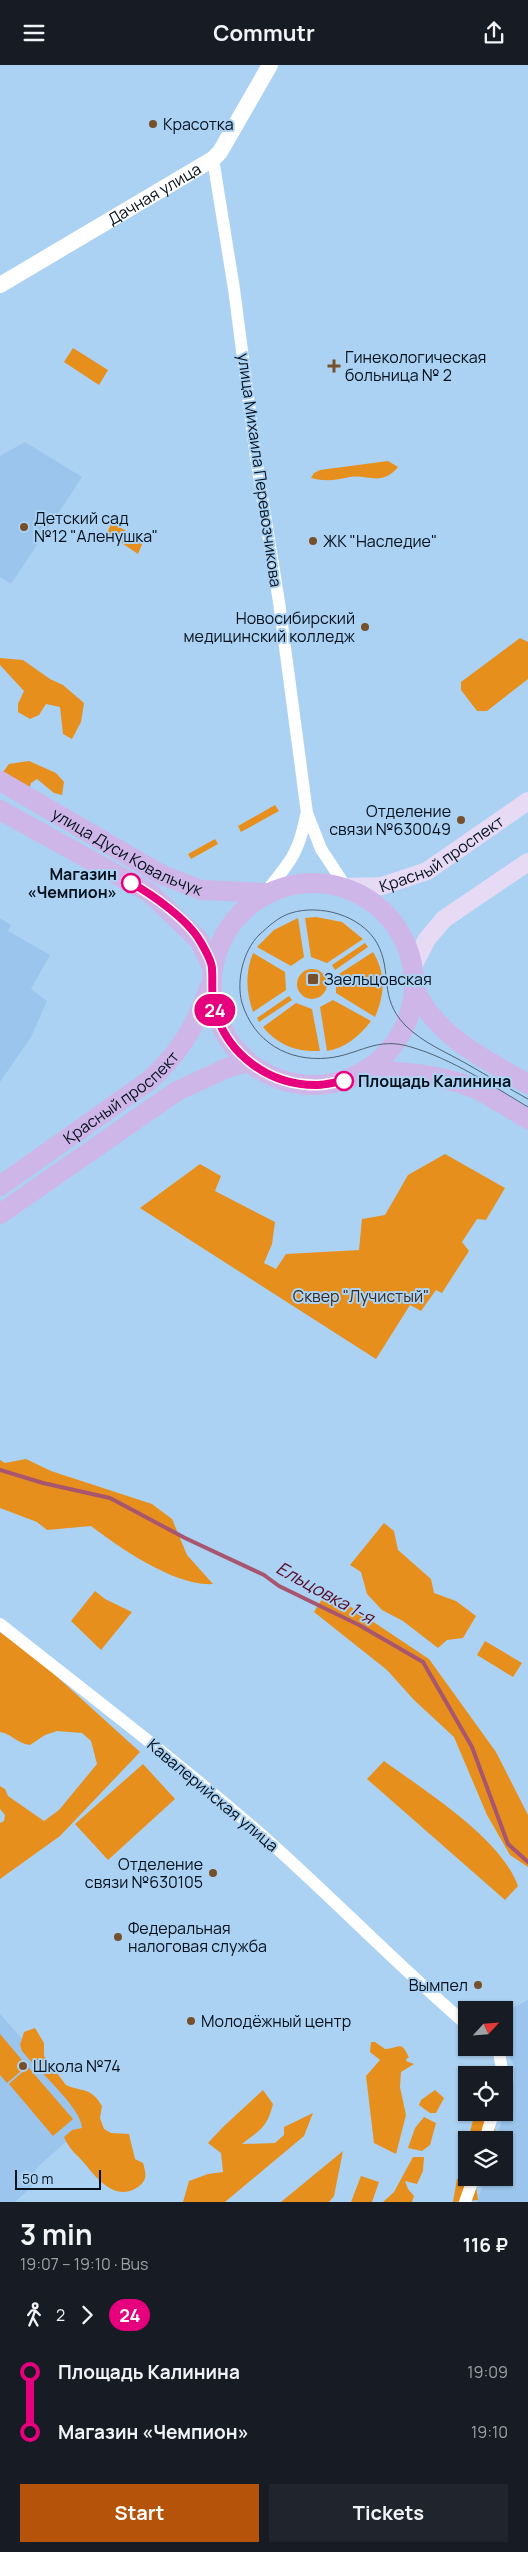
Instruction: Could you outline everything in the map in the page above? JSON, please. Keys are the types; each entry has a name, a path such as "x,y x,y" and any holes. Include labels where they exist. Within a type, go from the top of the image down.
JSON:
{"main road":[{"name":"улица Дуси Ковальчук","path":"0,781 160,874 200,890 265,893"},
{"name":"Красный проспект","path":"346,887 382,885 427,871 528,801"},
{"name":"улица Дуси Ковальчук","path":"0,810 150,893 199,940 211,976"},
{"path":"413,966 427,939 444,919 528,862"},
{"path":"310,882 346,887 370,899 390,918 405,940 413,966 414,989 407,1021 391,1049 367,1070 344,1081 310,1085 294,1084 270,1076 248,1062 233,1046 221,1027 214,1006 211,976 222,937 236,918 265,893 291,884 310,882"},
{"name":"Красный проспект","path":"0,1185 161,1070 189,1036 202,1010 211,976"},
{"path":"414,989 425,1010 472,1053 528,1084"},
{"name":"Красный проспект","path":"0,1214 177,1091 227,1068 248,1062"},
{"path":"367,1070 414,1072 455,1081 476,1089 528,1119"}],"street":[{"name":"Дачная улица","path":"0,285 213,159 222,150 270,65"},
{"name":"улица Михаила Перевозчикова","path":"213,159 234,289 256,458 279,602 307,813"},
{"path":"307,813 322,849 346,887"},
{"path":"265,893 295,855 302,838 307,813"},
{"name":"Кавалерийская улица","path":"0,1624 159,1749 262,1836 386,1950 414,1979 458,2017"},
{"path":"465,2202 471,2186"}],"shaded area":[{"name":"Детский сад №12 \"Аленушка\"","path":"25,442 82,477 11,584 0,577 0,456"},
{"path":"0,918 11,925 8,931 50,955 31,989 47,1001 31,1037 0,1082"},
{"path":"528,2000 528,2202 477,2202 482,2186 513,2186 513,2131 499,2131 502,2121 513,2121 514,2065 509,2056 513,2056 513,2008"},
{"name":"Школа №74","path":"0,2014 92,2118 35,2170 41,2178 15,2202 0,2202"}],"green space":[{"path":"73,348 108,370 99,385 64,362"},
{"path":"388,461 398,467 386,477 350,477 335,480 311,478 314,473 320,470"},
{"path":"112,522 143,542 138,554 107,533"},
{"path":"520,638 528,642 528,679 487,711 477,711 461,690 461,682"},
{"path":"0,658 23,660 50,679 63,685 84,703 81,722 72,739 63,734 60,707 46,704 39,715 30,719 18,712 18,704 24,691 0,665"},
{"path":"29,761 56,773 64,782 62,795 54,793 37,779 31,783 30,787 0,776 9,764"},
{"path":"275,805 279,811 241,832 238,826"},
{"path":"215,839 218,844 191,859 188,854"},
{"path":"316,917 342,922 363,939 327,963 311,957 305,918"},
{"path":"298,918 304,957 291,966 257,947 274,930"},
{"path":"365,943 368,947 335,970 332,965"},
{"path":"373,952 380,968 383,984 381,1000 375,1017 336,993 336,976"},
{"path":"253,953 285,972 286,990 253,1012 247,983 250,960"},
{"path":"312,969 323,973 327,984 323,995 312,999 301,995 297,984 301,973"},
{"path":"289,996 292,1000 259,1022 257,1018"},
{"path":"333,1000 371,1021 352,1041 327,1051 320,1007"},
{"path":"296,1003 312,1009 320,1051 295,1049 281,1043 263,1027"},
{"name":"Сквер \"Лучистый\"","path":"445,1154 505,1188 486,1220 477,1219 462,1242 469,1251 442,1293 436,1290 421,1311 410,1305 376,1359 140,1208 200,1164 221,1176 215,1191 275,1222 272,1244 264,1263 276,1269 286,1254 359,1250 362,1219 385,1215 408,1175"},
{"path":"26,1459 51,1471 152,1504 172,1519 187,1555 213,1584 198,1583 166,1573 117,1545 91,1526 47,1530 37,1522 0,1508 0,1460 5,1463"},
{"path":"384,1523 394,1531 398,1550 431,1579 434,1593 456,1601 476,1616 463,1638 447,1640 438,1648 403,1621 382,1610 367,1594 361,1572 350,1565"},
{"path":"95,1591 105,1599 132,1612 101,1650 71,1621"},
{"path":"327,1591 429,1659 496,1752 528,1815 528,1867 510,1855 487,1815 454,1737 414,1700 387,1670 314,1612"},
{"path":"0,1632 33,1655 140,1752 60,1836 0,1879 0,1823 4,1821 5,1815 0,1809 0,1786 5,1789 8,1796 44,1821 59,1810 97,1764 91,1741 82,1733 57,1731 45,1735 30,1745 0,1732"},
{"path":"485,1641 522,1663 513,1677 477,1655"},
{"path":"384,1761 440,1801 479,1833 496,1850 509,1868 518,1886 505,1900 367,1779"},
{"path":"143,1764 175,1799 108,1860 75,1824"},
{"path":"35,2028 44,2043 44,2056 66,2085 86,2091 98,2100 102,2106 100,2118 104,2129 111,2133 129,2134 135,2159 143,2163 145,2170 145,2179 138,2187 122,2192 108,2187 69,2146 64,2137 72,2130 82,2128 80,2120 67,2100 22,2051 20,2045 24,2032"},
{"path":"0,2034 27,2066 7,2083 0,2075"},
{"path":"371,2042 375,2042 385,2049 402,2047 409,2058 406,2061 414,2064 401,2072 400,2087 406,2115 396,2154 374,2143 366,2076 380,2060 370,2052"},
{"path":"28,2067 73,2119 53,2136 9,2084"},
{"path":"263,2090 273,2104 271,2112 262,2128 242,2144 275,2143 284,2135 284,2127 313,2113 304,2136 225,2202 183,2202 189,2181 208,2174 223,2172 221,2153 208,2143"},
{"path":"435,2090 444,2098 436,2113 430,2113 419,2105 421,2100"},
{"path":"424,2117 436,2123 430,2145 422,2151 408,2148 415,2128"},
{"path":"473,2121 496,2121 495,2131 470,2131"},
{"path":"343,2151 334,2196 329,2202 281,2202"},
{"path":"413,2157 424,2157 423,2171 417,2184 405,2181 408,2189 414,2196 412,2202 383,2202 394,2192"},
{"path":"361,2176 379,2182 372,2202 351,2202"},
{"path":"457,2179 458,2186 476,2186 478,2200 453,2202"}],"waterway":[{"name":"Ельцовка 1-я","path":"0,1470 43,1483 110,1498 185,1538 264,1575 279,1586 359,1625 423,1662 472,1747 508,1844 528,1862"}],"tram line":[{"path":"528,1099 427,1042 405,1025 391,1004 382,954 377,943 370,933 350,919 327,911 314,910 291,913 270,925 259,935 249,949 242,967 240,985 242,1003 247,1017 255,1029 274,1047 299,1057 328,1058 378,1045 399,1044 426,1052 456,1065 528,1107"}],"bus line":[{"name":"24","path":"131,883 150,893 199,940 212,967 211,984 214,1006 221,1027 233,1046 248,1062 270,1076 294,1084 319,1085 344,1081"}],"place":[{"name":"Красотка","path":"153,124"},
{"name":"Гинекологическая больница № 2","path":"334,366"},
{"name":"Детский сад №12 \"Аленушка\"","path":"24,527"},
{"name":"ЖК \"Наследие\"","path":"313,541"},
{"name":"Новосибирский медицинский колледж","path":"365,627"},
{"name":"Отделение связи №630049","path":"461,820"},
{"name":"Магазин «Чемпион»","path":"131,883"},
{"name":"Заельцовская","path":"313,979"},
{"name":"Площадь Калинина","path":"344,1081"},
{"name":"Отделение связи №630105","path":"213,1873"},
{"name":"Федеральная налоговая служба","path":"118,1937"},
{"name":"Вымпел","path":"478,1985"},
{"name":"Молодёжный центр","path":"191,2021"},
{"name":"Школа №74","path":"23,2066"}]}
